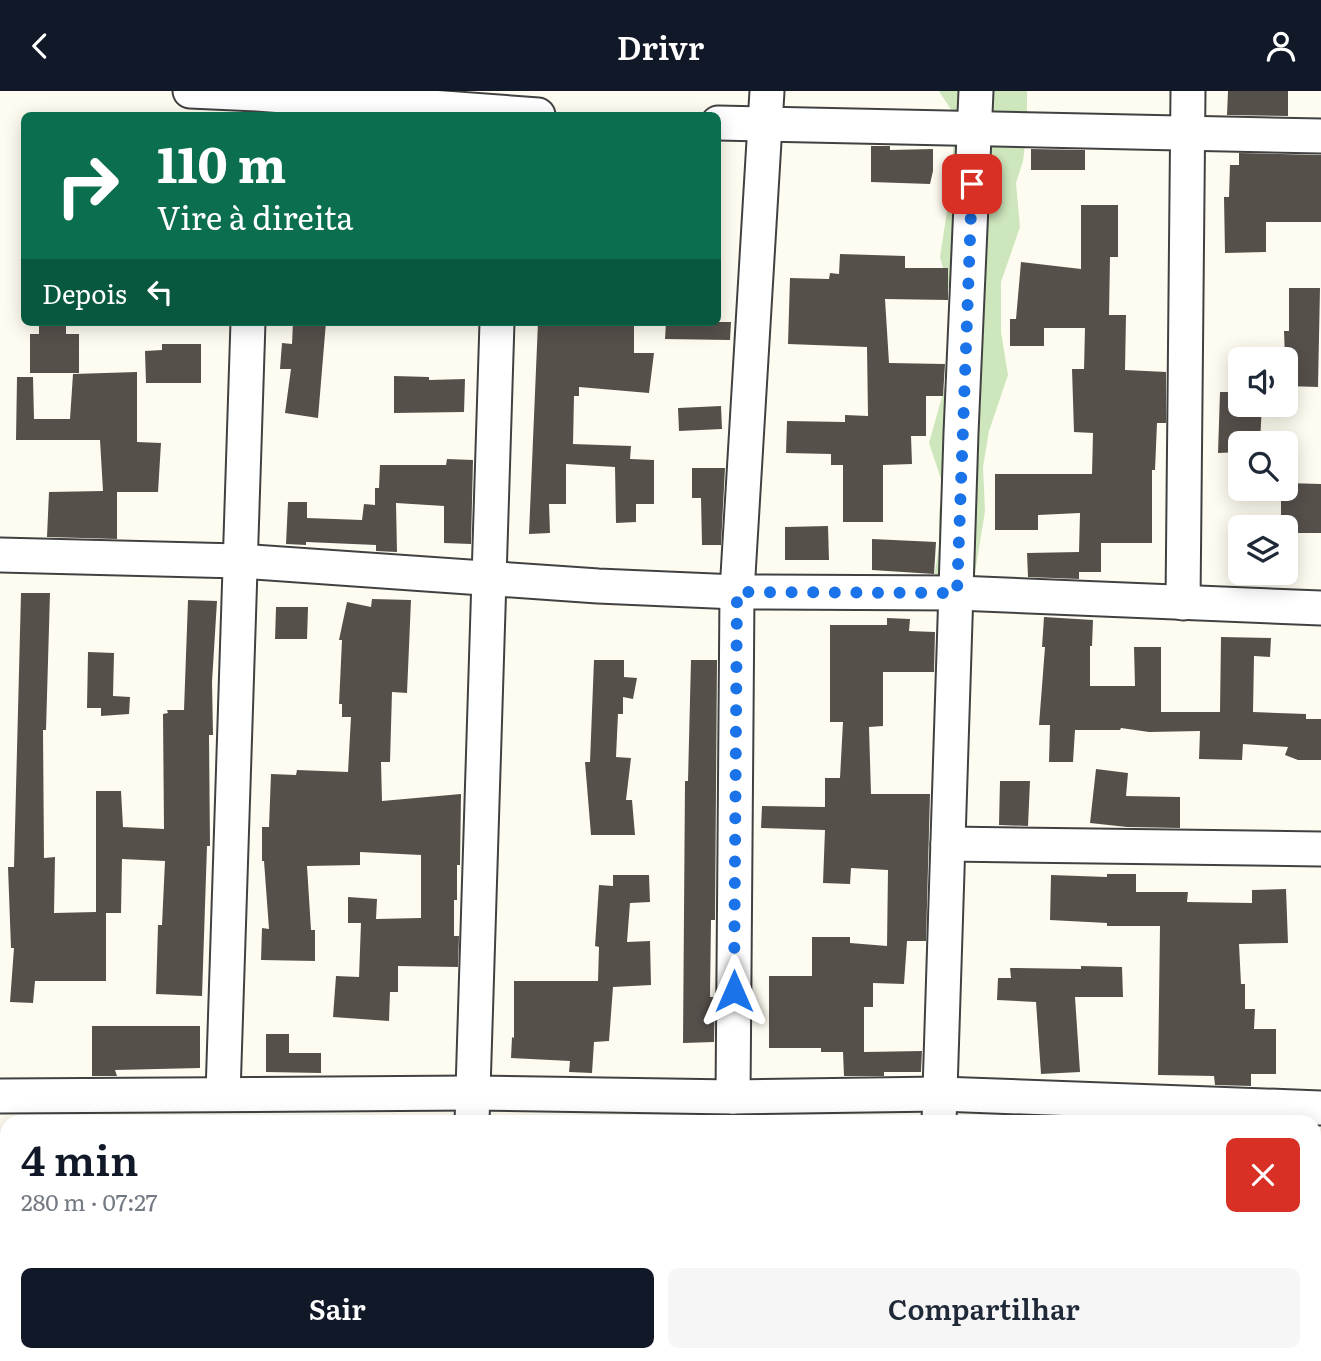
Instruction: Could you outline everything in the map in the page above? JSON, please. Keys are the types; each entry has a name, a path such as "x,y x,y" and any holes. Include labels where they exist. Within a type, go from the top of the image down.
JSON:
{"street":[{"path":"190,91 256,105 505,107 526,112"},
{"path":"733,1097 737,592 767,91"},
{"path":"939,1108 976,91"},
{"path":"1183,603 1188,91"},
{"path":"721,123 1321,136"},
{"path":"223,1094 248,326"},
{"path":"472,1107 497,326"},
{"path":"0,555 239,561 488,579 737,592 957,593 1321,608"},
{"path":"948,844 1321,849"},
{"path":"0,1096 223,1094 472,1107 733,1097 939,1108 1321,1108"}],"green space":[{"path":"939,91 1027,91 1027,129 1023,161 1016,183 1020,227 1001,282 1001,332 1008,375 989,431 983,467 985,511 975,573 944,594 933,583 939,547 939,512 943,485 929,443 956,347 958,322 940,257 951,185 955,116"}],"building":[{"path":"1228,91 1288,91 1288,116 1227,115"},
{"path":"871,146 890,146 890,150 933,149 930,184 871,182"},
{"path":"1031,149 1085,150 1085,170 1031,170"},
{"path":"1239,153 1321,155 1321,222 1266,222 1266,252 1225,253 1224,197 1229,197 1230,165 1239,165"},
{"path":"1081,205 1118,205 1118,257 1110,257 1109,315 1126,315 1125,370 1166,372 1166,423 1157,423 1155,470 1152,470 1152,543 1101,543 1101,572 1079,572 1079,579 1028,577 1027,553 1079,552 1080,513 1038,515 1038,530 995,530 995,474 1092,474 1093,433 1074,432 1072,369 1084,369 1085,328 1044,328 1044,346 1010,346 1010,319 1016,319 1021,262 1081,269"},
{"path":"840,254 905,256 905,268 948,268 948,300 885,299 889,363 945,364 943,396 926,396 926,436 911,436 912,464 883,465 883,522 843,522 843,465 831,465 831,454 786,453 787,421 845,422 845,415 868,416 867,347 788,344 790,278 829,279 830,273 839,274"},
{"path":"1289,288 1320,288 1318,387 1298,386 1298,347 1285,347 1284,331 1289,331"},
{"path":"721,322 731,322 730,340 665,339 666,326 721,326"},
{"path":"39,326 66,326 66,334 79,334 79,373 30,373 30,334 39,334"},
{"path":"293,326 326,326 318,418 285,413 291,369 280,369 282,343 292,344"},
{"path":"538,326 634,326 634,353 654,353 649,393 579,387 579,396 574,396 573,444 631,446 630,459 654,460 654,504 636,504 636,522 616,523 615,467 566,464 566,504 549,504 550,533 529,534"},
{"path":"162,344 201,344 201,383 146,383 145,351 162,350"},
{"path":"137,372 137,442 161,443 158,492 117,492 117,539 47,537 49,492 103,491 100,440 16,440 17,377 33,377 34,419 70,419 73,374"},
{"path":"394,376 429,377 429,380 465,379 464,412 394,413"},
{"path":"1220,392 1228,392 1228,417 1261,417 1261,431 1228,431 1228,453 1218,453"},
{"path":"721,406 722,429 679,431 678,408"},
{"path":"447,459 473,460 471,544 444,543 444,506 396,503 397,552 376,551 376,545 306,542 306,545 286,544 288,502 307,502 307,518 362,520 364,504 375,505 375,488 379,488 380,465 446,465"},
{"path":"692,468 725,468 721,545 702,545 701,498 692,498"},
{"path":"1298,483 1321,484 1321,533 1298,533 1298,515 1281,515 1281,501 1298,501"},
{"path":"828,526 829,560 785,560 785,527"},
{"path":"872,539 936,542 934,574 872,570"},
{"path":"21,593 50,593 46,730 43,730 44,858 55,857 54,913 96,912 96,791 121,791 123,827 164,829 163,714 168,713 167,710 184,710 188,600 217,601 212,682 213,735 209,735 210,846 207,846 202,996 156,994 158,925 162,925 165,861 122,859 121,913 106,913 106,981 35,981 33,1003 10,1002 14,948 11,948 8,867 14,867"},
{"path":"372,599 411,600 407,693 392,692 390,762 381,762 382,801 461,794 460,865 457,865 457,900 454,900 454,936 459,936 458,967 398,966 398,992 390,992 389,1021 333,1017 336,976 359,977 361,923 348,923 348,897 377,899 376,919 421,918 421,855 360,852 360,865 307,866 311,930 315,930 315,961 261,960 262,928 269,929 262,861 262,827 269,827 271,774 296,775 297,770 348,772 351,717 342,717 342,704 339,704 342,640 339,640 347,602 371,607"},
{"path":"276,607 308,607 307,639 275,639"},
{"path":"1044,617 1093,620 1090,686 1135,686 1134,647 1161,647 1161,712 1220,712 1221,637 1271,638 1270,657 1254,656 1253,712 1306,714 1306,719 1321,719 1321,760 1298,760 1285,755 1288,747 1243,744 1242,760 1199,759 1200,731 1149,732 1121,728 1075,730 1073,762 1049,762 1050,725 1039,725 1045,647 1042,647"},
{"path":"887,618 910,619 909,631 935,632 934,672 883,672 883,726 869,727 871,794 930,794 926,941 907,941 904,984 873,983 873,1007 864,1007 864,1052 922,1051 921,1072 844,1076 843,1052 821,1052 821,1048 769,1048 769,976 812,976 812,937 850,937 850,943 887,946 888,870 851,868 850,884 823,883 825,830 761,828 762,806 825,807 825,778 840,778 843,722 830,722 830,625 887,625"},
{"path":"88,652 114,653 113,696 130,697 129,714 101,716 101,708 87,708"},
{"path":"594,660 624,660 624,677 637,678 633,699 623,697 623,714 618,714 616,757 631,758 626,800 632,800 635,835 591,835 585,762 590,762"},
{"path":"691,660 717,660 715,920 711,920 710,997 715,997 714,1042 683,1043 685,781 688,781"},
{"path":"1096,769 1128,773 1126,796 1180,797 1180,828 1090,823"},
{"path":"1000,781 1030,781 1028,826 999,825"},
{"path":"1107,874 1136,874 1136,892 1188,892 1187,902 1252,903 1252,890 1286,889 1288,943 1239,944 1241,984 1245,984 1245,1009 1255,1009 1254,1029 1276,1029 1276,1074 1251,1074 1251,1086 1215,1085 1214,1076 1158,1075 1160,926 1107,926 1107,923 1050,920 1051,875 1107,877"},
{"path":"613,875 649,875 650,902 630,903 627,942 650,941 651,985 613,987 609,1041 594,1042 592,1073 569,1072 570,1061 511,1058 512,1037 514,1038 514,981 598,981 599,947 595,946 599,885 613,886"},
{"path":"1081,966 1122,967 1123,997 1075,997 1080,1072 1041,1074 1036,1002 997,1000 998,978 1011,978 1010,968 1081,969"},
{"path":"92,1026 200,1026 200,1068 115,1070 117,1076 92,1076"},
{"path":"266,1034 289,1034 289,1053 321,1053 321,1073 266,1072"}],"route":[{"path":"734,991 737,592 957,593 972,184"}]}
